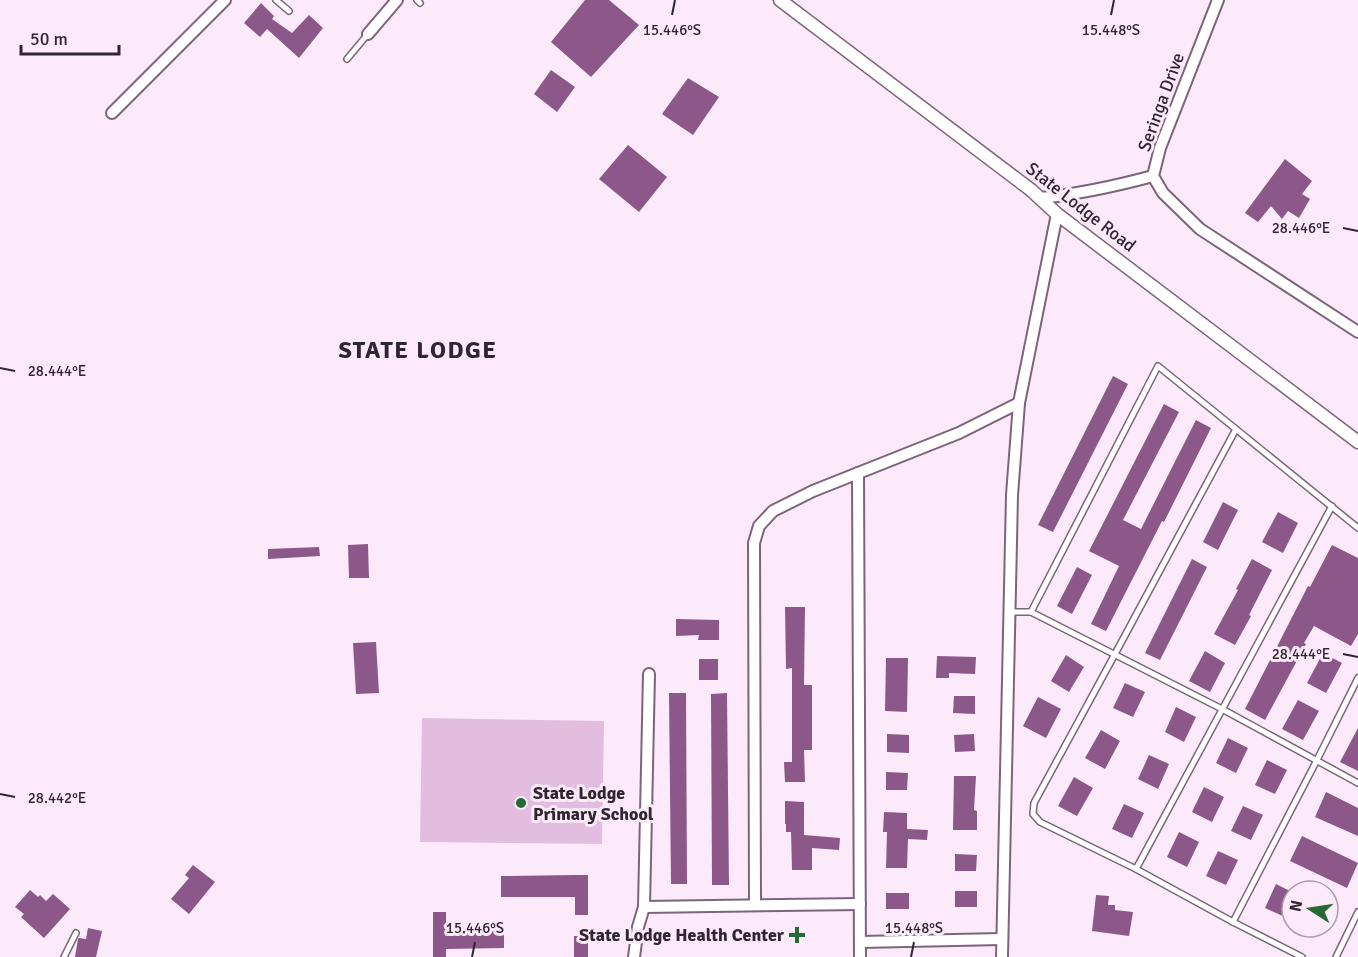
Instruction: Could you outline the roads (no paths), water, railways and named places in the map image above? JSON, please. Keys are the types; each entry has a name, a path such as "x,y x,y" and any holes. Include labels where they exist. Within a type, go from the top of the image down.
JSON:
{"street":[{"path":"112,113 225,0"},
{"path":"368,33 397,0"},
{"name":"State Lodge Road","path":"780,0 1358,442"},
{"name":"Seringa Drive","path":"1218,0 1160,148 1153,176 1163,193 1200,229 1358,332"},
{"path":"1040,198 1075,194 1153,176"},
{"path":"1002,957 1012,495 1018,403 1057,214"},
{"path":"755,905 754,543 759,526 773,511 813,491 959,433 1018,403"},
{"path":"858,473 860,957"},
{"path":"634,957 638,927 644,907 650,674"},
{"path":"644,907 860,904"},
{"path":"860,942 1002,939"}],"lane":[{"path":"276,0 289,10"},
{"path":"347,59 368,33"},
{"path":"1031,612 1158,366 1358,528"},
{"path":"1236,429 1034,803 1033,814 1040,822 1136,869 1302,957"},
{"path":"1136,869 1332,506"},
{"path":"1009,612 1031,612 1222,709 1358,783"},
{"path":"1233,922 1358,678"},
{"path":"1336,957 1358,912"},
{"path":"64,957 76,933"}],"place":[{"name":"State Lodge Primary School","path":"521,803"},
{"name":"State Lodge Health Center","path":"797,935"}],"district":[{"name":"STATE LODGE","path":"418,350"}]}
